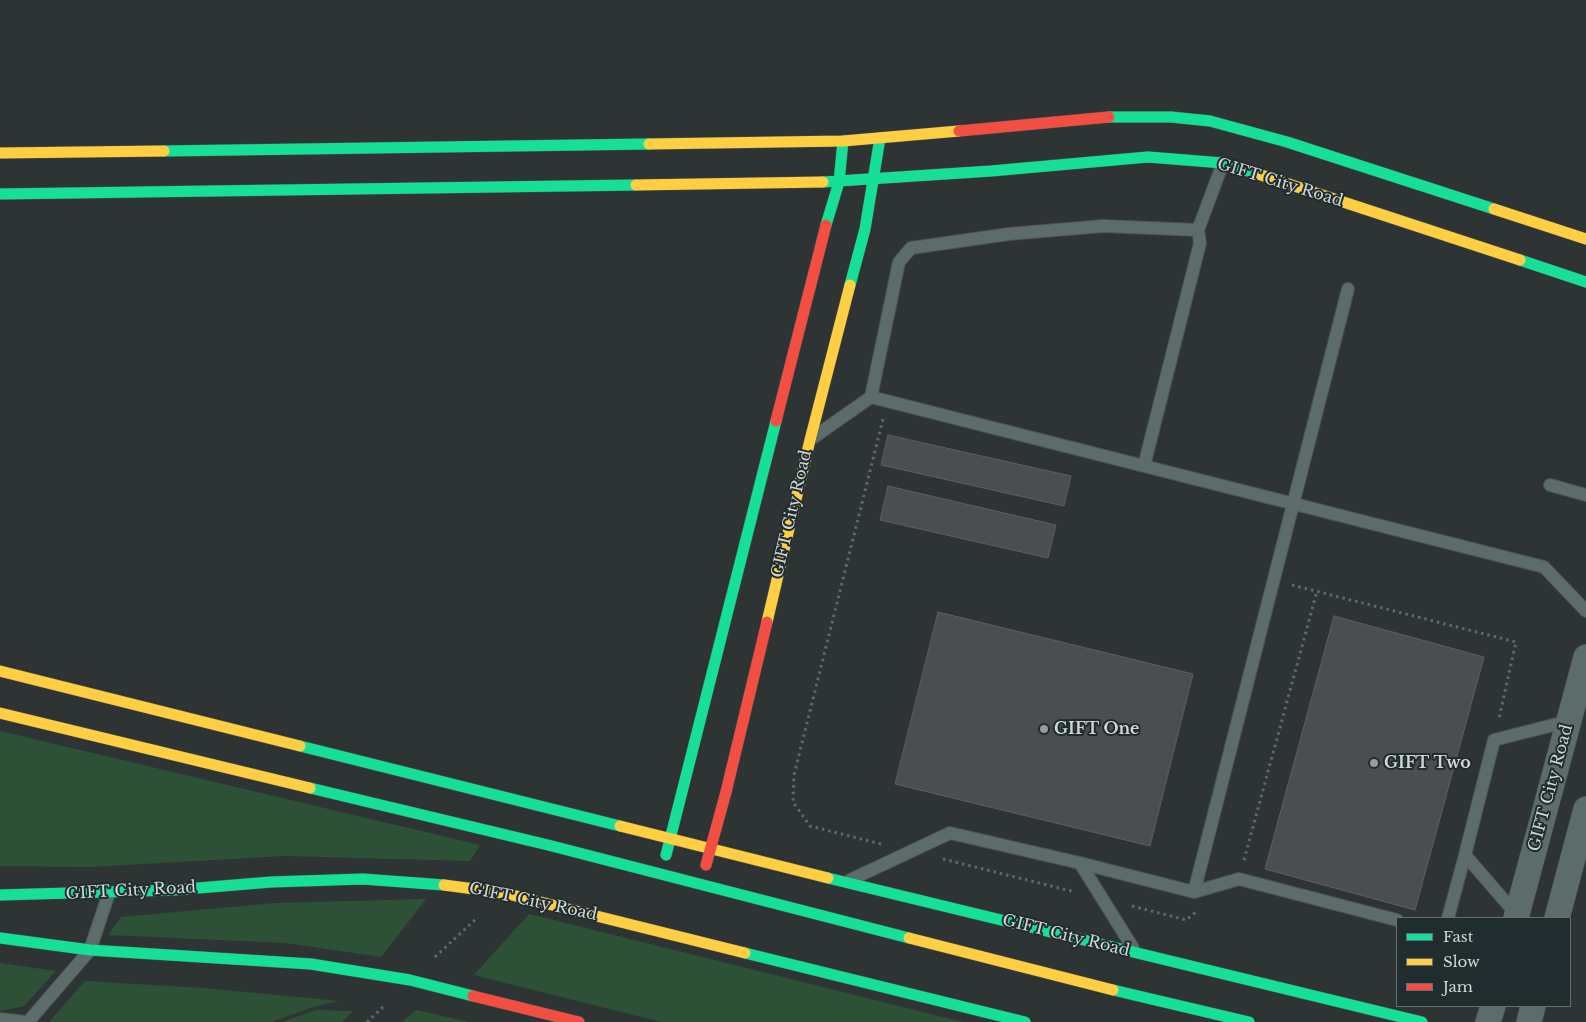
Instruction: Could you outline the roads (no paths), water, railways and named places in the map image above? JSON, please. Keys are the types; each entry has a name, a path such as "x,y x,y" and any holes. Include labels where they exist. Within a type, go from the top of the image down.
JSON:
{"street":[{"path":"0,154 843,141 1110,117 1171,116 1210,122 1287,142 1586,239"},
{"name":"GIFT City Road","path":"700,883 711,847 810,440 866,229 880,138"},
{"path":"660,873 827,221 839,182 843,141"},
{"name":"GIFT City Road","path":"0,194 839,182 1148,157 1223,164 1586,282"},
{"name":"GIFT City Road","path":"1517,917 1586,657"},
{"name":"GIFT City Road","path":"0,671 845,882 1422,1022"},
{"path":"0,713 660,873 1060,977 1249,1022"},
{"path":"1557,917 1586,809"},
{"name":"GIFT City Road","path":"0,895 108,893 363,879 451,886 504,893 1025,1022"},
{"path":"0,938 90,950 225,957 311,964 410,980 579,1022"},
{"path":"1488,1022 1493,1007"},
{"path":"1529,1022 1534,1007"}],"lane":[{"path":"1144,466 1200,243 1198,230 1223,164"},
{"path":"810,440 871,397 899,262 911,248 1009,234 1103,226 1198,230"},
{"path":"1194,892 1348,289"},
{"path":"871,397 1544,567 1586,611"},
{"path":"1550,485 1586,495"},
{"path":"1448,917 1494,740 1569,721"},
{"path":"845,882 950,833 1194,892 1239,879 1396,920"},
{"path":"1465,855 1517,917"},
{"path":"1080,863 1100,898 1136,953"},
{"path":"0,1019 26,1022 90,950 108,893"}],"place":[{"name":"GIFT One","path":"1044,729"},
{"name":"GIFT Two","path":"1374,763"}]}
